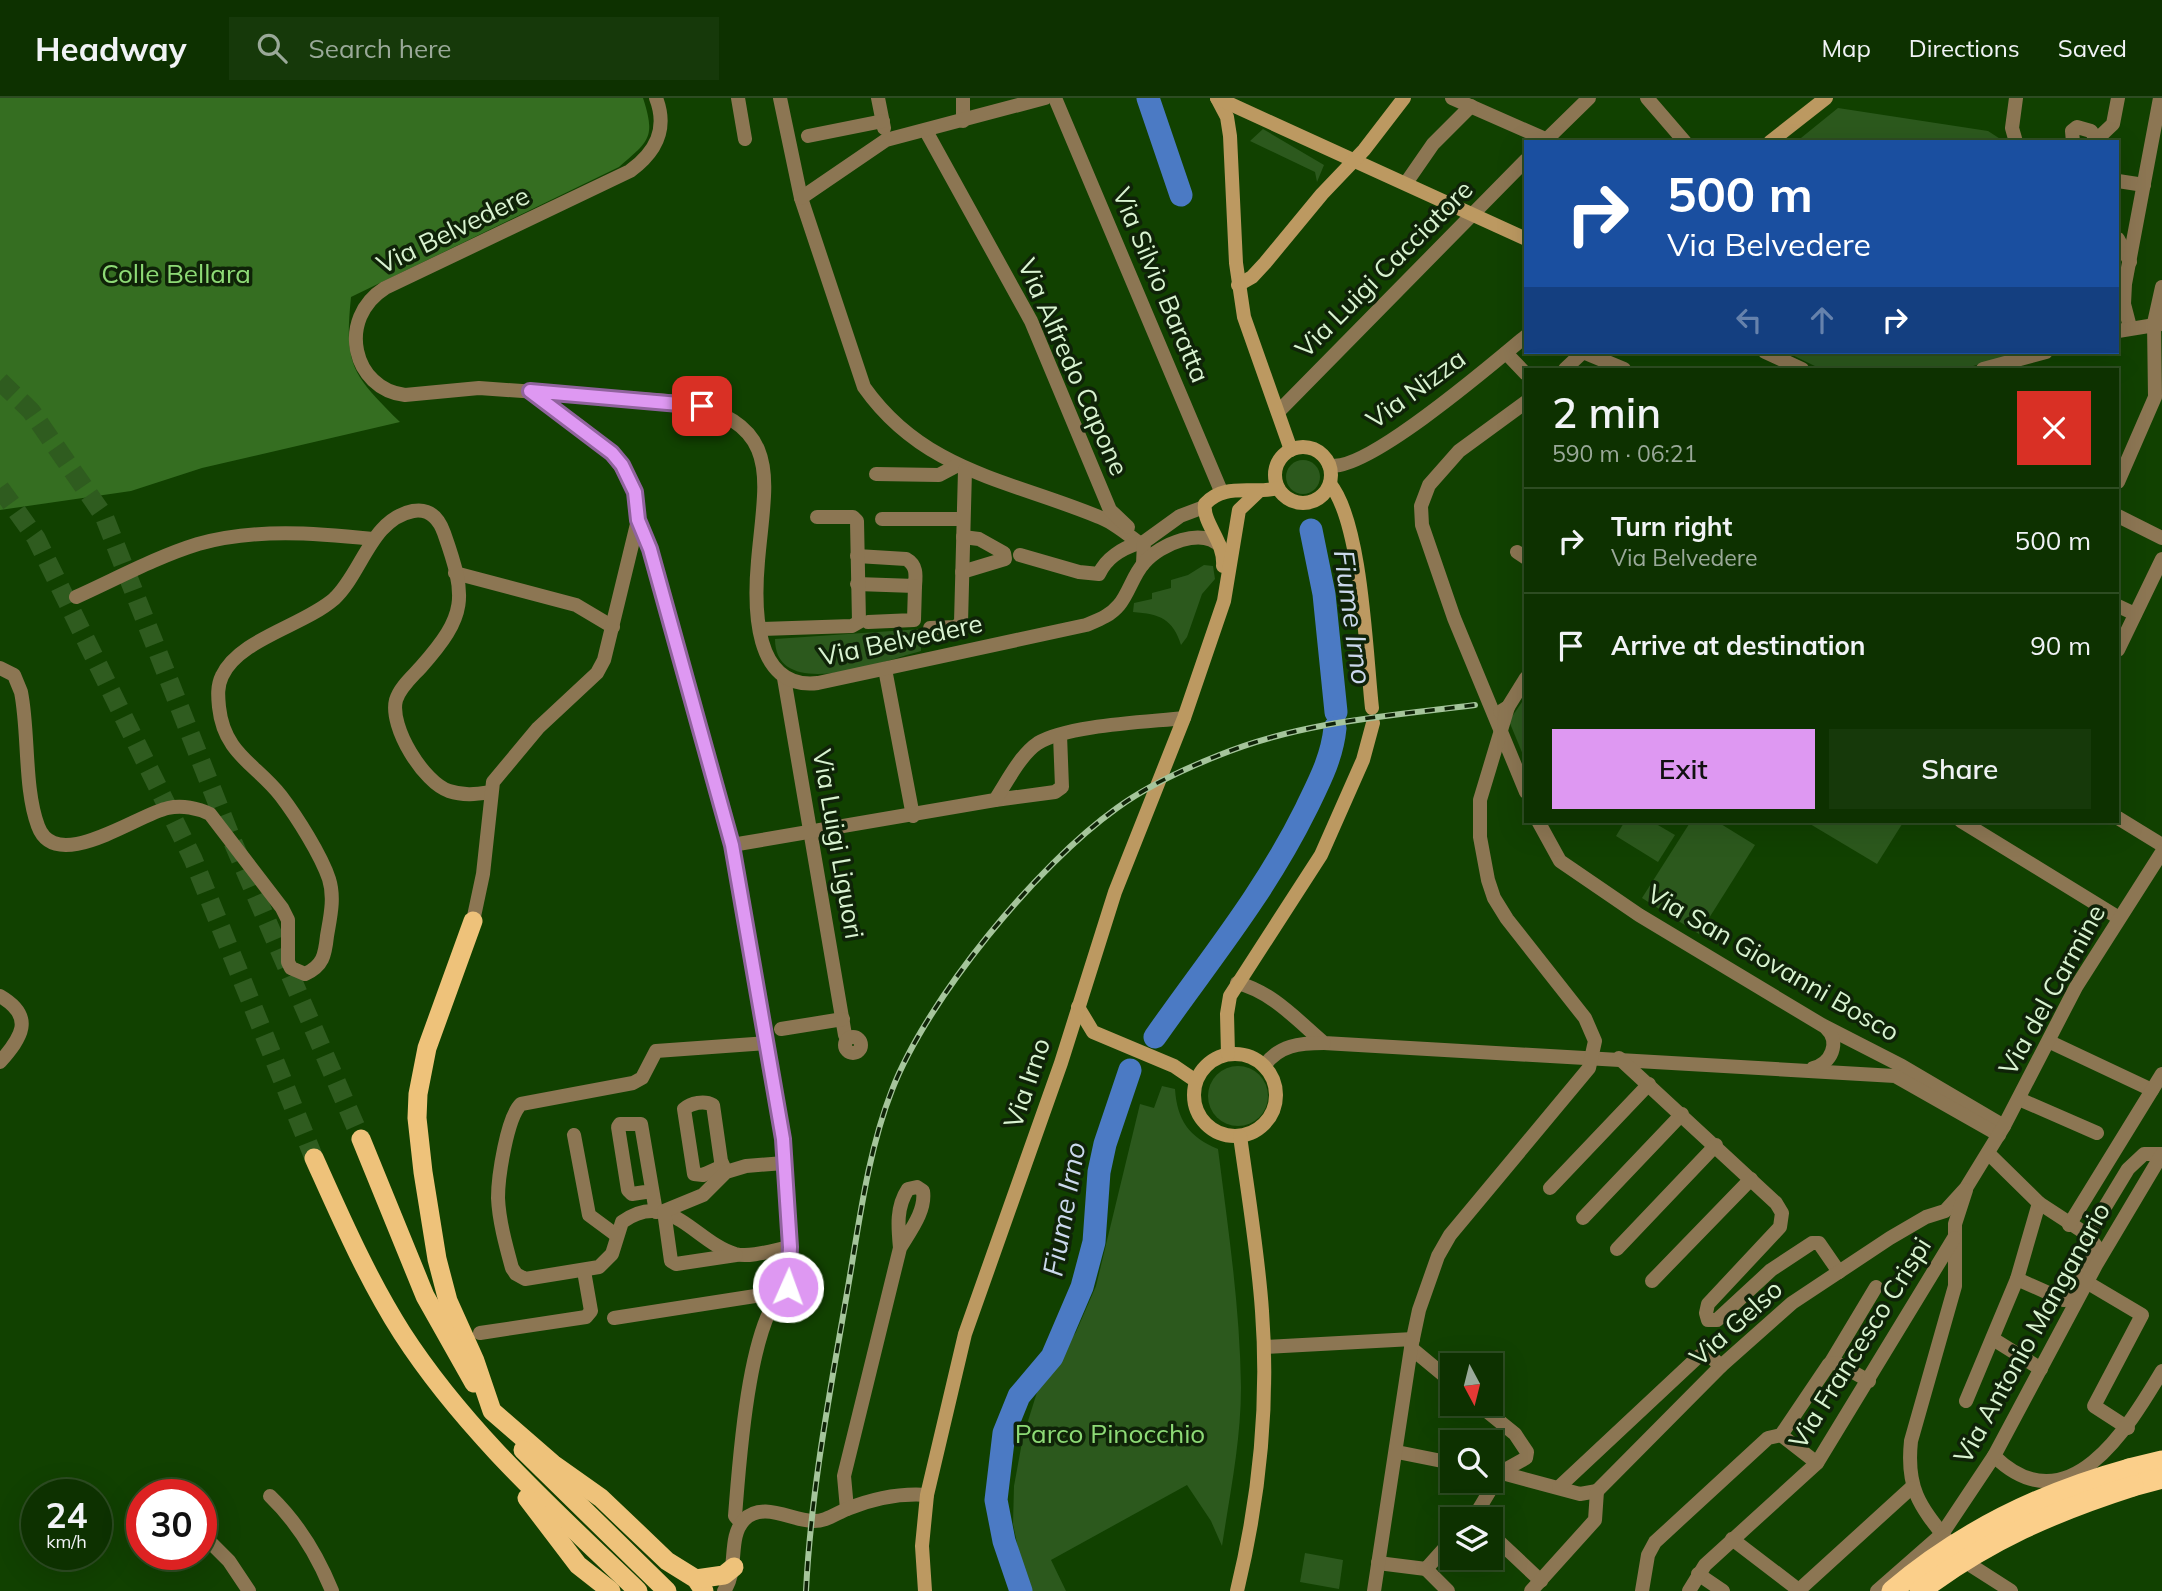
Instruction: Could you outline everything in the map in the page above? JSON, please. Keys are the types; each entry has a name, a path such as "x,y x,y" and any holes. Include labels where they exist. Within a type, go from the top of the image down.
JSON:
{"highway":[{"path":"473,921 427,1048 420,1075 417,1118 441,1279 492,1411 554,1464 601,1498 667,1561 700,1585 724,1575 734,1567"},
{"path":"361,1139 425,1296 451,1346 492,1411 566,1508 638,1591"},
{"path":"314,1158 371,1280 403,1334 454,1404 482,1437 667,1591"},
{"path":"454,1404 475,1442 537,1509 562,1546 578,1565 611,1591"},
{"path":"1920,1591 1977,1551 2007,1534 2162,1461"},
{"path":"1892,1591 1944,1551 1998,1519 2058,1492 2131,1477 2162,1478"}],"main road":[{"path":"1217,98 1524,238"},
{"path":"1217,98 1227,117 1230,136 1238,285 1252,346 1291,450"},
{"path":"1238,285 1259,270 1322,194 1355,160 1404,98"},
{"path":"1773,140 1826,98"},
{"path":"1230,136 1233,118 1245,112 1253,114"},
{"path":"1228,1054 1227,1014 1237,983 1321,855 1363,760 1372,715 1354,557 1342,506 1330,484 1329,465 1324,457 1309,448 1291,450 1279,462 1276,479 1278,488 1289,499 1305,503 1320,497 1330,484"},
{"path":"1204,508 1212,496 1221,491 1258,492 1278,488"},
{"name":"Via Irno","path":"925,1591 922,1546 927,1495 965,1334 1064,1052 1115,892 1184,718 1224,601 1238,516 1246,502 1258,492"},
{"name":"Via Irno","path":"1204,508 1221,547 1224,601"},
{"path":"1079,1007 1093,1032 1174,1066 1196,1081"},
{"path":"1064,1052 1075,1039 1093,1032"},
{"path":"1228,1054 1248,1055 1264,1066 1276,1087 1273,1111 1260,1128 1240,1136 1216,1132 1207,1125 1195,1105 1196,1081 1205,1066 1228,1054"},
{"path":"1237,1591 1256,1496 1263,1416 1264,1347 1262,1309 1240,1136"}],"street":[{"name":"Via Belvedere","path":"656,98 661,117 660,137 651,154 636,167 374,295 359,314 355,333 359,354 373,378 392,394 479,388 681,402 719,412 745,431 762,462 765,514 758,561 760,629 767,657 785,678 803,685 1065,630 1101,619 1120,604 1145,550 1180,516 1204,508"},
{"path":"738,98 746,139"},
{"path":"878,98 886,140"},
{"path":"963,98 963,121"},
{"path":"801,198 886,140 1045,98"},
{"name":"Via Silvio Baratta","path":"1055,98 1221,491"},
{"path":"1453,98 1548,140 1589,98"},
{"path":"1647,98 1683,140"},
{"path":"2015,140 2012,128 2016,98"},
{"path":"2072,140 2071,134 2077,127 2091,131 2095,140 2113,124 2118,98"},
{"path":"2158,324 2124,329 2121,286 2130,262 2160,98"},
{"path":"782,101 801,198 864,387 888,418 932,452 960,468 1101,517 1145,550"},
{"path":"1406,183 1433,144 1472,106"},
{"path":"808,136 883,121"},
{"name":"Via Alfredo Capone","path":"926,131 1031,321 1110,510 1145,550"},
{"name":"Via Luigi Cacciatore","path":"1278,412 1524,162"},
{"path":"2119,181 2144,185"},
{"path":"2119,241 2130,262"},
{"path":"2119,480 2155,397 2162,287"},
{"name":"Via Nizza","path":"1329,465 1345,466 1388,443 1524,338"},
{"path":"1506,353 1524,372"},
{"path":"1565,368 1581,354"},
{"path":"1588,354 1621,368"},
{"path":"1769,354 1800,368"},
{"path":"1987,368 2039,354"},
{"path":"473,921 483,874 491,792 499,772 597,673 604,660 613,627 638,520 638,506 629,477 612,453 530,391"},
{"path":"1524,403 1459,451 1429,485 1421,506 1422,525 1454,618 1524,787"},
{"path":"876,474 939,475 960,468"},
{"path":"930,628 955,627 961,622 964,519 960,468"},
{"path":"0,668 13,675 22,692 34,812 41,833 49,840 69,846 88,842 171,807 201,809 211,814 282,908 288,920 288,962 291,968 305,974 321,964 325,955 332,903 329,880 280,795 252,770 231,745 223,728 218,695 220,679 235,658 311,615 337,596 373,540 397,517 419,510 432,514 439,521 455,573 461,608 454,626 402,688 395,713 406,748 446,790 473,795 491,792"},
{"path":"2119,516 2162,538"},
{"path":"760,629 855,625 859,621 857,521 853,517 817,517"},
{"path":"883,519 964,519"},
{"path":"638,520 650,549 732,845 778,1101 790,1277 788,1287 781,1292 770,1310 747,1401 735,1516 741,1523"},
{"path":"76,597 199,544 245,536 316,533 373,540"},
{"path":"1020,555 1079,572 1099,574 1104,564 1127,547 1145,550 1206,536 1214,539 1221,547"},
{"path":"962,572 993,565 1005,559 1004,553 990,543 963,537"},
{"path":"857,556 906,559 915,567 914,620 869,622"},
{"path":"2119,648 2162,559"},
{"path":"455,573 576,605 613,627"},
{"path":"857,584 915,583"},
{"path":"2119,606 2135,614"},
{"path":"884,669 913,816"},
{"name":"Via Luigi Liguori","path":"785,678 847,1036"},
{"path":"1374,1591 1412,1343 1427,1285 1450,1235 1589,1069 1593,1057 1595,1041 1585,1018 1507,919 1494,898 1480,837 1480,800 1508,708 1524,681"},
{"path":"1492,708 1502,712 1508,708"},
{"path":"995,800 1027,754 1038,744 1060,736 1184,718"},
{"path":"732,845 1055,792 1062,787 1060,736"},
{"path":"1496,750 1507,753 1515,765"},
{"path":"2119,819 2162,845"},
{"name":"Via San Giovanni Bosco","path":"1539,823 1553,852 1570,868 1639,915 1822,1025 1902,1066 2001,1130"},
{"path":"1964,823 2119,918"},
{"name":"Via del Carmine","path":"1966,1188 2050,1042 2076,987 2162,852"},
{"path":"1237,983 1254,988 1272,999 1324,1043"},
{"path":"0,996 18,1011 23,1027 17,1043 0,1062"},
{"path":"781,1030 843,1019"},
{"path":"1812,1069 1826,1062 1833,1048 1832,1036 1822,1025"},
{"path":"2050,1042 2152,1090"},
{"path":"725,1169 703,1195 660,1212 630,1216 622,1222 612,1254 599,1267 526,1279 516,1274 512,1268 498,1200 515,1110 530,1101 633,1083 642,1078 656,1051 766,1043"},
{"path":"1264,1066 1277,1052 1291,1046 1324,1043 1812,1069 1895,1076 2001,1130"},
{"path":"1619,1058 1776,1203 1783,1219 1773,1235 1708,1304 1706,1313 1709,1320 1717,1320 1771,1270 1812,1243 1819,1243 1839,1272"},
{"path":"2069,1225 2162,1074"},
{"path":"1550,1188 1649,1084"},
{"path":"2019,1098 2097,1133"},
{"path":"725,1169 713,1105 708,1102 689,1105 684,1109 694,1174 784,1163"},
{"path":"1583,1218 1682,1114"},
{"path":"652,1191 632,1194 628,1190 620,1124 641,1124 652,1191 660,1212 671,1261 676,1264 790,1247"},
{"path":"574,1135 589,1215 616,1235"},
{"path":"1617,1249 1716,1145"},
{"path":"1988,1153 2039,1203 2088,1235 2096,1246 2064,1300 2017,1279"},
{"path":"2088,1235 2128,1169 2144,1154 2162,1154"},
{"name":"Via Antonio Manganario","path":"1877,1591 1945,1538 2162,1154"},
{"path":"1652,1281 1751,1179"},
{"path":"1954,1238 1966,1188"},
{"name":"Via Gelso","path":"1597,1491 1721,1366 1792,1303 1926,1217 1944,1210 1966,1188"},
{"path":"1966,1401 2017,1279 2039,1203"},
{"path":"660,1212 738,1255"},
{"path":"1926,1217 1940,1221 1954,1238 1958,1252 1955,1286 1910,1441 1908,1464 1911,1488 1930,1521 1945,1538"},
{"name":"Via Francesco Crispi","path":"1689,1591 1698,1574 1732,1539 1817,1463 1954,1238"},
{"path":"847,1509 844,1476 900,1248"},
{"path":"480,1333 586,1317 591,1311 584,1271"},
{"path":"2088,1283 2143,1315 2094,1406 2128,1428"},
{"path":"1642,1591 1648,1555 1656,1542 1768,1438 1781,1435 1831,1362 1876,1287"},
{"path":"614,1318 781,1292"},
{"path":"1993,1339 2041,1369"},
{"path":"1264,1347 1412,1343 1440,1370"},
{"path":"1559,1487 1699,1356 1710,1356 1721,1366"},
{"path":"1831,1362 1869,1381"},
{"path":"1994,1455 2006,1466 2039,1479 2062,1479 2088,1466 2128,1428 2162,1371"},
{"path":"1492,1416 1522,1441 1526,1458 1503,1468"},
{"path":"1781,1435 1817,1463"},
{"path":"1397,1452 1440,1461"},
{"path":"1503,1473 1580,1493 1597,1491 1595,1520 1536,1586 1503,1548"},
{"path":"1732,1539 1800,1591 1911,1488"},
{"path":"724,1591 734,1567 737,1531 748,1516 763,1511 812,1521 825,1520 847,1509 890,1497 927,1495"},
{"path":"270,1496 303,1534 332,1591"},
{"path":"217,1549 249,1591"},
{"path":"1426,1569 1440,1553"},
{"path":"1378,1563 1426,1569 1448,1591"},
{"path":"1972,1566 2011,1591"},
{"path":"1698,1574 1723,1591"}],"green space":[{"name":"Colle Bellara","path":"0,98 643,98 649,131 643,144 619,167 351,297 349,339 355,367 371,392 400,422 202,468 131,491 0,510"},
{"path":"1838,108 1988,131 2002,140 1798,140"},
{"path":"1263,129 1324,165 1317,182 1315,172 1250,141"},
{"path":"1790,354 2014,354 1966,368 1819,368"},
{"path":"1303,460 1315,465 1320,477 1315,489 1303,494 1291,489 1286,477 1291,465"},
{"path":"1204,565 1213,566 1215,579 1202,594 1187,637 1181,645 1174,629 1164,620 1151,614 1133,612 1134,603 1152,599 1152,593 1171,588 1171,580 1188,575"},
{"path":"921,629 921,651 835,673 812,674 793,670 780,659 775,639"},
{"path":"1524,699 1524,757 1509,721"},
{"path":"1624,823 1654,823 1675,835 1658,862 1616,836"},
{"path":"1690,823 1719,823 1755,845 1699,934 1642,898"},
{"path":"1808,823 1903,823 1877,864"},
{"path":"1238,1066 1259,1075 1268,1096 1259,1117 1238,1126 1217,1117 1208,1096 1217,1075"},
{"name":"Parco Pinocchio","path":"1162,1086 1175,1089 1178,1110 1192,1133 1218,1149 1236,1297 1241,1387 1237,1447 1222,1546 1211,1521 1187,1485 1051,1560 1066,1591 1027,1591 1013,1524 1014,1486 1023,1437 1038,1389 1076,1332 1096,1286 1140,1104 1154,1108"},
{"path":"1305,1553 1343,1560 1339,1589 1300,1582"}],"waterway":[{"name":"Fiume Irno","path":"1148,98 1181,195"},
{"name":"Fiume Irno","path":"1311,530 1324,594 1336,712"},
{"name":"Fiume Irno","path":"1155,1037 1235,926 1290,840 1324,770 1335,728"},
{"name":"Fiume Irno","path":"1021,1591 1004,1541 996,1500 1004,1433 1019,1396 1052,1357 1082,1287 1094,1242 1099,1172 1105,1144 1130,1070"}],"tunnel":[{"path":"0,381 31,411 104,516 232,840 361,1139"},
{"path":"0,488 36,538 193,859 314,1158"}],"railway":[{"path":"806,1591 822,1441 860,1216 876,1139 892,1090 908,1054 957,976 1020,898 1053,863 1117,808 1165,779 1248,744 1280,735 1376,717 1475,705"}],"route":[{"path":"702,406 681,402 530,391 612,453 622,465 635,492 638,520 650,549 732,845 761,998 783,1139 790,1247 788,1287"}]}
